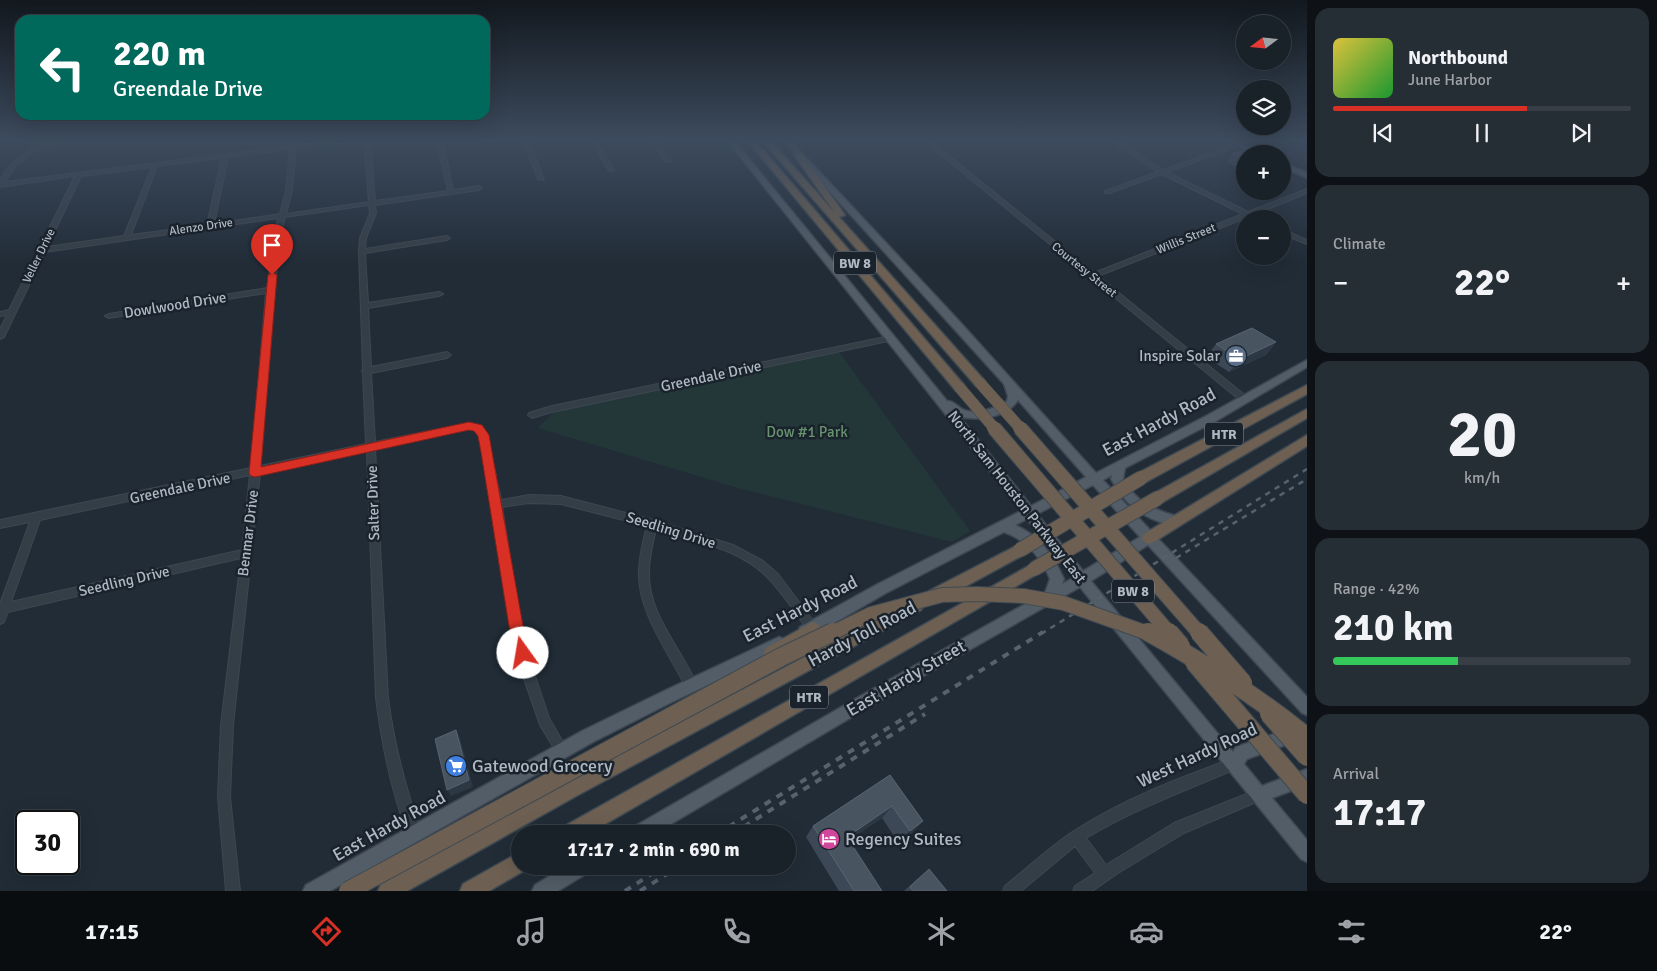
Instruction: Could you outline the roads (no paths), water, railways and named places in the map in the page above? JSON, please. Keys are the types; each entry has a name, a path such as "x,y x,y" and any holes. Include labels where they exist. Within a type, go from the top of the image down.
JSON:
{"highway":[{"path":"780,181 840,245"},
{"name":"North Sam Houston Parkway East","path":"785,181 1307,795"},
{"name":"BW 8","path":"802,181 1307,757"},
{"path":"817,181 836,207 857,243"},
{"name":"Hardy Toll Road","path":"388,891 572,789 1020,550 1141,478 1307,389"},
{"name":"Hardy Toll Road","path":"586,825 1307,412"},
{"path":"1149,538 1307,440"},
{"path":"348,891 781,657 871,614 942,595 1024,596 1070,606 1147,632 1224,676 1280,715 1307,737"},
{"path":"572,789 717,688 813,628"},
{"path":"470,891 511,867"}],"main road":[{"name":"North Sam Houston Parkway East","path":"763,181 1082,578 1307,853"},
{"path":"822,181 1008,382 1094,479 1307,708"},
{"name":"East Hardy Road","path":"312,891 562,751 692,685 813,628 880,589 1120,466 1307,363"},
{"path":"932,389 951,407 972,415 1008,408 1013,401 1013,394 1008,382"},
{"path":"1120,466 1117,479 1122,489 1142,510 1153,516 1175,521"},
{"path":"1003,526 1020,531 1030,538 1052,568 1057,579 1051,596"},
{"name":"East Hardy Street","path":"653,825 1149,538"},
{"name":"West Hardy Road","path":"1234,764 1242,752 1307,730"},
{"path":"1259,795 1307,777"},
{"path":"540,891 568,875"}],"street":[{"path":"0,184 27,181"},
{"name":"Veller Drive","path":"0,337 76,181"},
{"path":"127,238 149,181"},
{"path":"210,226 220,181"},
{"name":"Benmar Drive","path":"233,891 225,806 224,760 255,473 270,290 279,228 284,215 290,181"},
{"name":"Salter Drive","path":"370,181 372,218 363,238 362,252 382,689 385,727 403,802 415,835"},
{"path":"448,181 451,192"},
{"name":"Courtesy Street","path":"976,181 1244,399"},
{"path":"1107,192 1138,181"},
{"path":"1180,181 1240,210"},
{"name":"Alenzo Drive","path":"42,250 479,188"},
{"name":"Willis Street","path":"1258,210 1307,191"},
{"name":"Willis Street","path":"1092,276 1236,219"},
{"path":"1291,235 1307,242"},
{"path":"362,252 447,238"},
{"name":"Dowlwood Drive","path":"109,316 270,290"},
{"path":"364,306 439,294"},
{"path":"0,314 12,312"},
{"name":"Greendale Drive","path":"532,416 552,409 890,338"},
{"path":"366,371 447,355"},
{"name":"Greendale Drive","path":"0,524 255,473 469,426 478,428 483,435 497,504"},
{"name":"Seedling Drive","path":"497,504 529,500 561,500 653,524 730,548 759,564 784,588 813,628"},
{"path":"497,504 516,626 526,667 544,721 562,751"},
{"path":"2,614 36,518"},
{"path":"653,524 642,574 646,597 660,631 692,685"},
{"name":"Seedling Drive","path":"2,614 245,553"},
{"name":"West Hardy Road","path":"1010,891 1077,837 1106,820 1168,788 1234,764"},
{"path":"1080,891 1179,828 1259,795"},
{"path":"1077,837 1104,874"}],"railway":[{"path":"1041,634 1307,469"},
{"path":"1176,558 1307,479"},
{"path":"732,825 1043,632"},
{"path":"746,825 925,714"},
{"path":"625,891 650,875"},
{"path":"640,891 666,875"}],"place":[{"name":"Inspire Solar","path":"1236,356"},
{"name":"Gatewood Grocery","path":"456,766"},
{"name":"Regency Suites","path":"829,839"}],"park label":[{"name":"Dow #1 Park","path":"807,432"}]}
